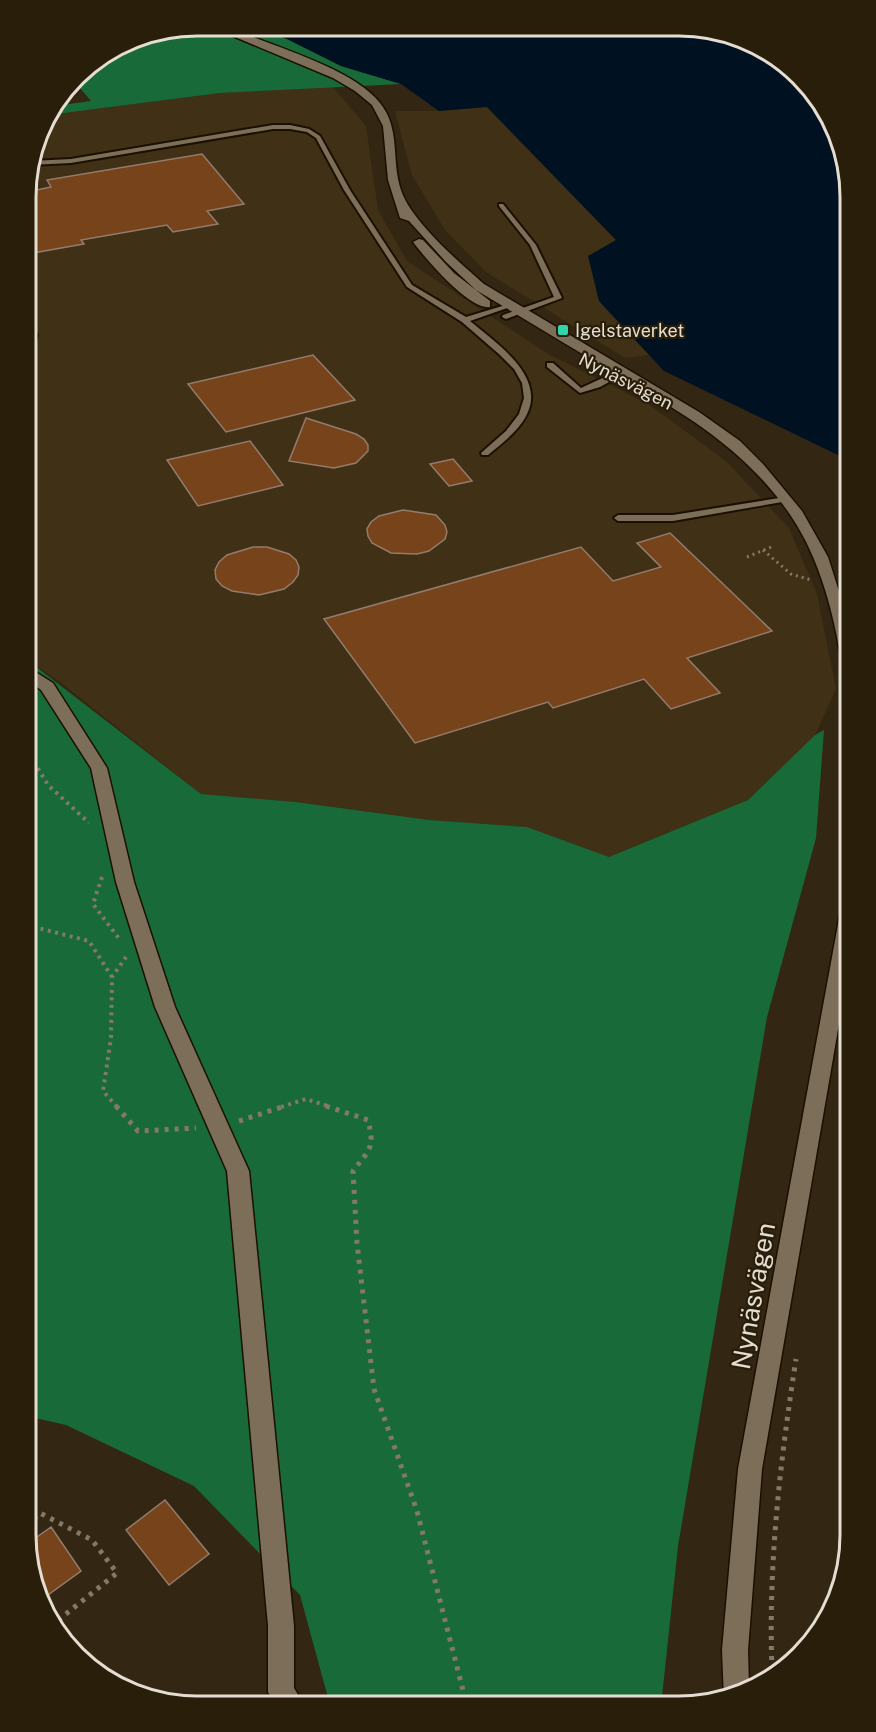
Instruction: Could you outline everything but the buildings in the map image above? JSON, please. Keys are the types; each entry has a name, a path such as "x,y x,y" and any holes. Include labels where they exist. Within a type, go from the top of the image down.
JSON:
{"street":[{"name":"Nynäsvägen","path":"239,36 337,76 356,87 380,107 389,129 392,175 412,234 435,264 464,290 508,311 694,415 735,444 785,499 807,532 830,580 840,615"},
{"path":"36,679 47,687 99,768 125,882 165,1007 238,1171 281,1626 281,1692 284,1696"},
{"name":"Nynäsvägen","path":"736,1685 735,1650 750,1469 840,964"}],"lane":[{"path":"39,164 71,161 273,127 290,127 309,131 323,144 347,190 409,286 465,320 508,358 524,378 529,402 525,414 504,439 486,453"},
{"path":"465,320 558,297 534,245 501,205"},
{"path":"550,365 580,391 621,374"},
{"path":"618,518 673,518 785,499"}],"path":[{"path":"747,556 774,546"},
{"path":"763,550 803,580 830,580"},
{"path":"36,765 48,785 89,821 92,832"},
{"path":"102,875 93,904 124,944"},
{"path":"36,928 89,941 112,977 111,1038 103,1091 138,1131 219,1127 306,1099 368,1120 373,1139 370,1149 353,1171 357,1244 374,1389 417,1511 464,1696"},
{"path":"112,977 130,952"},
{"path":"772,1667 770,1563 778,1471 798,1347"},
{"path":"36,1516 40,1513 92,1540 117,1573 60,1619"}],"shaded area":[{"name":"Igelstaverket","path":"332,86 366,126 378,210 407,261 548,354 648,404 726,461 789,528 817,594 836,689 815,735 748,800 609,857 527,827 429,820 296,802 201,794 60,682 36,666 36,186 41,155 60,114 220,93"},
{"path":"487,107 616,240 599,301 649,355 625,358 486,272 445,230 412,175 395,111 439,111"}],"green space":[{"path":"279,36 341,66 401,84 220,93 60,114 65,105 91,101 79,88 107,63 155,41 176,37"},
{"path":"36,667 201,794 296,802 429,820 527,827 609,857 748,800 815,735 824,730 816,838 767,1017 678,1546 662,1696 328,1696 300,1595 194,1486 66,1425 36,1418"}],"water":[{"path":"279,36 690,36 731,45 769,63 800,91 813,107 831,145 839,176 840,456 664,371 599,301 588,256 616,240 487,107 439,111 401,84 341,66"}],"place":[{"name":"Igelstaverket","path":"563,330"}]}
